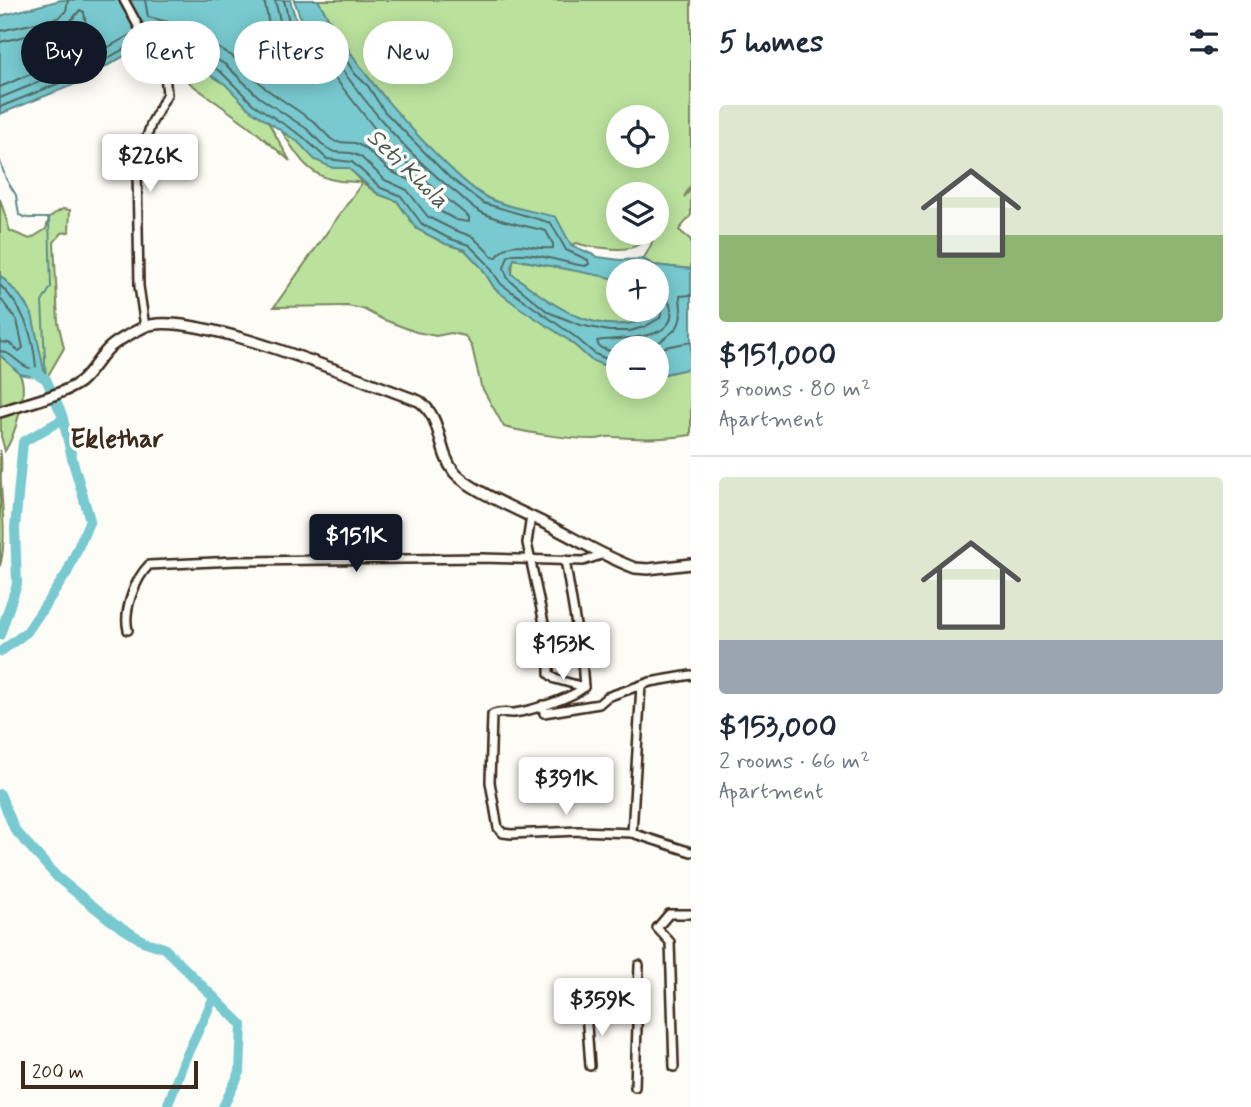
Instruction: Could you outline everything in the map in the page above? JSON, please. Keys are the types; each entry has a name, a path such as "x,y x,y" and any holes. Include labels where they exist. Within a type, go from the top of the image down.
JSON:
{"main road":[{"path":"0,412 70,388 86,375 115,343 145,327 163,322 246,339 419,401 434,417 442,451 460,478 502,503 640,569 691,564"}],"street":[{"path":"124,0 165,75 167,94 151,124 137,169 139,286 145,327"},
{"path":"531,516 527,543 549,647 550,674 555,679 584,687"},
{"path":"128,630 125,619 127,608 143,572 149,565 236,561 583,561 604,554"},
{"path":"565,560 584,687"},
{"path":"543,705 544,713 599,704 607,697 641,686 691,675"},
{"path":"632,833 641,686"},
{"path":"584,687 580,691 525,711 498,712 492,715 490,782 498,828 503,833 511,834 578,831 632,833 691,852"},
{"path":"674,1067 670,942 657,928 669,915 691,914"},
{"path":"635,1087 639,965"},
{"path":"586,1012 590,1066"}],"green space":[{"path":"311,0 691,0 691,185 684,197 691,189 691,215 679,230 691,240 691,269 669,267 669,259 643,259 651,245 669,245 669,182 606,182 606,245 638,245 631,248 590,247 577,243 571,245 476,202 387,118 365,84 453,84 453,21 363,21 363,81 349,59 349,21 325,21"},
{"path":"158,11 168,21 147,21"},
{"path":"121,44 121,58 107,66 107,56"},
{"path":"220,73 267,120 290,161 249,126 191,84 220,84"},
{"path":"275,121 347,165 363,183 378,194 397,201 417,229 446,244 465,250 482,268 495,289 570,341 591,360 606,366 606,399 669,399 669,373 691,368 691,435 587,439 550,436 504,427 481,386 472,347 465,336 451,333 436,336 416,332 363,309 347,306 274,307 362,183 328,179 317,174 294,150"},
{"path":"0,199 10,231 30,239 46,229 49,218 54,214 63,209 70,210 69,232 62,233 54,242 58,322 64,348 46,379 0,338"},
{"path":"513,259 606,276 606,322 659,322 657,336 606,336 553,305 512,274"},
{"path":"0,355 20,375 23,392 19,414 5,451 1,436"},
{"path":"0,450 4,535 0,566"}],"water":[{"name":"Seti Khola","path":"61,0 290,0 296,21 234,21 234,84 349,84 349,50 363,70 363,84 374,84 404,121 475,190 504,204 556,217 571,245 598,257 613,259 606,259 606,277 514,259 512,274 554,304 585,319 602,323 669,322 669,267 691,269 691,368 669,373 669,336 606,336 606,366 591,360 570,341 495,289 482,268 465,250 446,244 417,229 397,201 378,194 348,168 333,168 315,160 298,142 249,109 220,81 220,21 121,21 121,58 107,66 107,21 21,21 21,84 75,84 0,114 0,16"},
{"path":"294,0 318,0 331,21 304,21"},
{"path":"0,275 20,296 32,314 46,379 20,374 0,355"}],"waterway":[{"path":"0,161 6,179 16,195 19,215 27,218 49,218 51,287 42,302 46,379"},
{"path":"0,652 27,632 67,573 90,520 62,415 46,379 34,372"},
{"path":"0,635 17,584 15,528 23,442 63,419"},
{"path":"0,794 15,830 58,878 113,922 143,941 164,948 242,1025 240,1072 223,1107"},
{"path":"167,1107 184,1061 214,997"}],"district":[{"name":"Eklethar","path":"117,440"}]}
